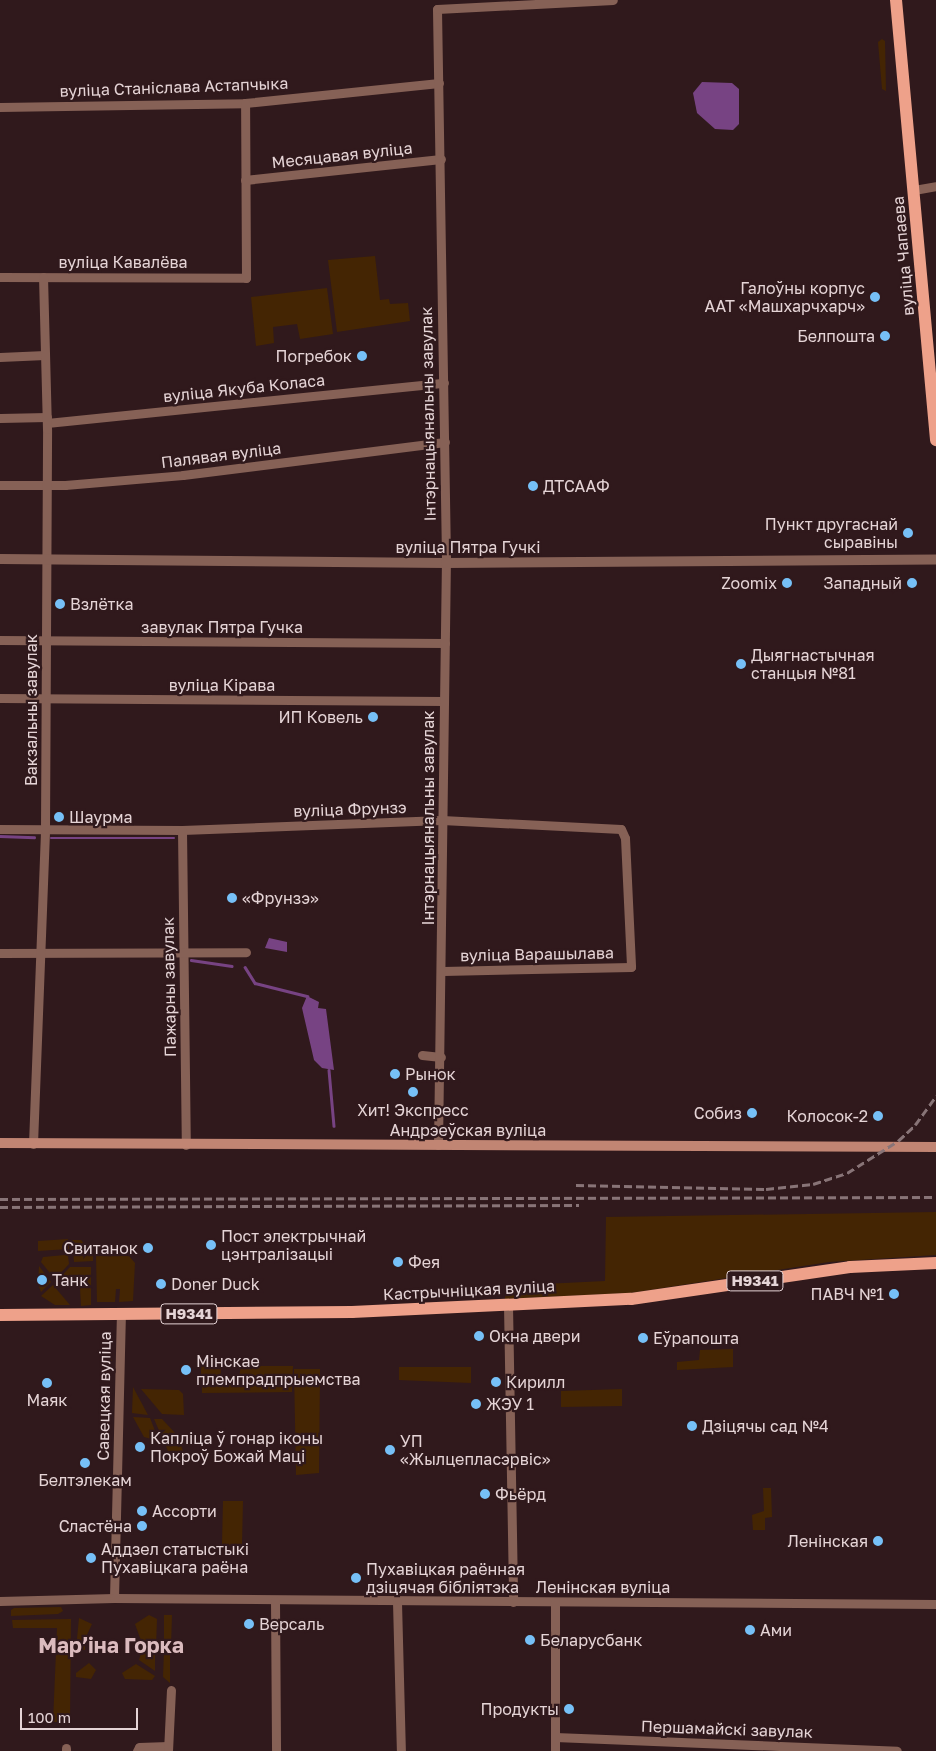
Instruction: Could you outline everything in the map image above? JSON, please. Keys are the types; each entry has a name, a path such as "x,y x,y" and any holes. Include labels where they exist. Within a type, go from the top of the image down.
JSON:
{"main road":[{"name":"вуліца Чапаева","path":"896,0 936,440"},
{"name":"Андрэеўская вуліца","path":"0,1143 936,1147"},
{"name":"Кастрычніцкая вуліца","path":"0,1315 352,1312 631,1299 850,1266 936,1263"}],"street":[{"name":"Інтэрнацыянальны завулак","path":"438,1145 443,971 442,820 446,442 437,5 613,0"},
{"name":"вуліца Станіслава Астапчыка","path":"0,107 245,102 439,84"},
{"path":"245,102 245,180"},
{"name":"Месяцавая вуліца","path":"245,180 441,159"},
{"name":"вуліца Кавалёва","path":"0,277 246,278 245,180"},
{"path":"914,190 936,186"},
{"name":"Вакзальны завулак","path":"32,1144 45,830 47,420 43,276"},
{"path":"0,357 45,355"},
{"name":"вуліца Якуба Коласа","path":"0,418 47,420 444,383"},
{"name":"Палявая вуліца","path":"0,485 47,484 183,475 446,442"},
{"name":"вуліца Пятра Гучкі","path":"0,559 446,563 936,560"},
{"name":"завулак Пятра Гучка","path":"0,640 444,643"},
{"name":"вуліца Кірава","path":"0,698 444,700"},
{"name":"вуліца Фрунзэ","path":"0,829 182,830 442,820 621,828 625,838 631,967"},
{"name":"Пажарны завулак","path":"182,830 186,1145"},
{"path":"0,953 246,952"},
{"name":"вуліца Варашылава","path":"443,971 631,967"},
{"path":"422,1055 441,1057"},
{"path":"508,1305 513,1602"},
{"name":"Савецкая вуліца","path":"114,1598 121,1315"},
{"name":"Ленінская вуліца","path":"0,1601 114,1598 398,1602 936,1604"},
{"path":"276,1601 276,1751"},
{"path":"398,1602 401,1751"},
{"path":"555,1751 556,1602"},
{"path":"138,1751 139,1747 168,1749 171,1690"},
{"name":"Першамайскі завулак","path":"555,1737 897,1751"}],"shaded area":[{"path":"882,39 885,41 886,91 882,89 878,42"},
{"path":"702,82 732,83 739,89 739,124 733,130 715,129 697,113 693,93"},
{"path":"375,256 380,300 389,299 390,304 408,303 410,321 337,332 328,260"},
{"path":"327,288 333,334 300,339 297,324 273,327 274,343 256,346 251,297"},
{"path":"269,938 287,942 287,952 265,948"},
{"path":"307,996 319,1002 318,1008 326,1009 334,1070 322,1068 314,1060 302,1008"},
{"path":"936,1212 936,1255 829,1262 630,1293 505,1299 505,1286 605,1281 606,1217"},
{"path":"68,1239 69,1249 38,1251 38,1241"},
{"path":"72,1240 81,1240 93,1254 93,1261 74,1262"},
{"path":"68,1256 69,1264 55,1279 41,1262 43,1257"},
{"path":"96,1256 129,1256 135,1263 133,1301 119,1302 120,1289 116,1289 115,1302 97,1302"},
{"path":"39,1266 51,1282 41,1292 38,1284"},
{"path":"70,1267 91,1267 91,1285 59,1284 57,1281"},
{"path":"53,1285 70,1305 55,1305 41,1296"},
{"path":"80,1288 91,1288 91,1305 81,1306"},
{"path":"103,1331 112,1331 112,1368 103,1368"},
{"path":"733,1349 733,1367 677,1370 677,1362 699,1360 700,1350"},
{"path":"201,1366 221,1367 220,1385 201,1385"},
{"path":"241,1366 293,1366 292,1392 202,1393 202,1387 221,1386 222,1376 239,1377"},
{"path":"399,1367 471,1367 471,1383 399,1380"},
{"path":"294,1369 320,1369 319,1473 296,1475"},
{"path":"133,1387 148,1415 132,1413"},
{"path":"141,1389 179,1390 183,1394 184,1415 162,1414"},
{"path":"622,1389 622,1406 561,1407 561,1391"},
{"path":"133,1417 150,1418 159,1441 144,1437"},
{"path":"154,1419 162,1419 177,1435 183,1451 168,1451"},
{"path":"763,1488 771,1488 772,1517 765,1518 765,1530 753,1530 752,1515 764,1511"},
{"path":"223,1501 243,1501 242,1544 222,1545"},
{"path":"61,1607 63,1611 58,1614 11,1616 11,1610 14,1608"},
{"path":"149,1615 157,1619 156,1646 143,1646 135,1624"},
{"path":"164,1615 172,1615 171,1646 164,1646"},
{"path":"79,1618 92,1624 85,1639 85,1650 76,1649"},
{"path":"71,1619 70,1722 53,1722 57,1628 13,1628 12,1620"},
{"path":"142,1650 155,1651 155,1671 139,1660"},
{"path":"164,1651 170,1651 170,1683 163,1677"},
{"path":"89,1663 96,1670 91,1679 76,1677 76,1673"},
{"path":"136,1664 155,1676 152,1680 125,1679 122,1673"}],"waterway":[{"path":"0,836 34,837"},
{"path":"51,838 174,838"},
{"path":"191,960 232,966"},
{"path":"245,967 255,983 307,996"},
{"path":"329,1070 334,1126"}],"railway":[{"path":"576,1185 766,1189 813,1184 847,1173 898,1141 915,1125 936,1096"},
{"path":"0,1199 936,1197"},
{"path":"0,1207 579,1205"}],"place":[{"name":"Галоўны корпус ААТ «Машхарчхарч»","path":"875,297"},
{"name":"Белпошта","path":"885,336"},
{"name":"Погребок","path":"362,356"},
{"name":"ДТСААФ","path":"533,486"},
{"name":"Пункт другаснай сыравіны","path":"908,533"},
{"name":"Zoomix","path":"787,583"},
{"name":"Западный","path":"912,583"},
{"name":"Взлётка","path":"60,604"},
{"name":"Дыягнастычная станцыя №81","path":"741,664"},
{"name":"ИП Ковель","path":"373,717"},
{"name":"Шаурма","path":"59,817"},
{"name":"«Фрунзэ»","path":"232,898"},
{"name":"Рынок","path":"395,1074"},
{"name":"Хит! Экспресс","path":"413,1092"},
{"name":"Собиз","path":"752,1113"},
{"name":"Колосок-2","path":"878,1116"},
{"name":"Пост электрычнай цэнтралізацыі","path":"211,1245"},
{"name":"Свитанок","path":"148,1248"},
{"name":"Фея","path":"398,1262"},
{"name":"Танк","path":"42,1280"},
{"name":"Doner Duck","path":"161,1284"},
{"name":"ПАВЧ №1","path":"894,1294"},
{"name":"Окна двери","path":"479,1336"},
{"name":"Еўрапошта","path":"643,1338"},
{"name":"Мінскае племпрадпрыемства","path":"186,1370"},
{"name":"Кирилл","path":"496,1382"},
{"name":"Маяк","path":"47,1383"},
{"name":"ЖЭУ 1","path":"476,1404"},
{"name":"Дзіцячы сад №4","path":"692,1426"},
{"name":"Капліца ў гонар іконы Покроў Божай Маці","path":"140,1447"},
{"name":"УП «Жылцепласэрвіс»","path":"390,1450"},
{"name":"Белтэлекам","path":"85,1463"},
{"name":"Фьёрд","path":"485,1494"},
{"name":"Ассорти","path":"142,1511"},
{"name":"Сластёна","path":"142,1526"},
{"name":"Ленінская","path":"878,1541"},
{"name":"Аддзел статыстыкі Пухавіцкага раёна","path":"91,1558"},
{"name":"Пухавіцкая раённая дзіцячая бібліятэка","path":"356,1578"},
{"name":"Версаль","path":"249,1624"},
{"name":"Ами","path":"750,1630"},
{"name":"Беларусбанк","path":"530,1640"},
{"name":"Продукты","path":"569,1709"}],"district":[{"name":"Марʼіна Горка","path":"111,1645"}]}
